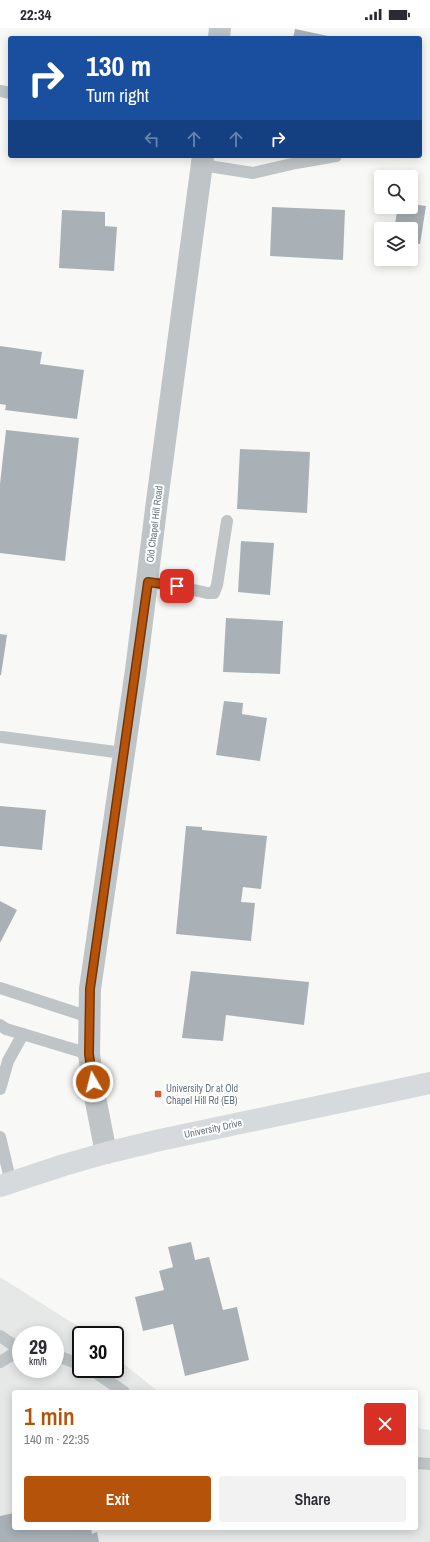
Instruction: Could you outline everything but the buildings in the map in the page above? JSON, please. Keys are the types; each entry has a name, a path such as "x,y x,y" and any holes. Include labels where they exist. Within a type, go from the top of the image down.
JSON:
{"main road":[{"name":"University Drive","path":"5,1185 106,1153 160,1140 430,1083"}],"street":[{"name":"Old Chapel Hill Road","path":"106,1153 95,1097 89,1054 90,989 96,938 148,582 157,501 203,160"}],"lane":[{"path":"203,160 253,173 325,158"},
{"path":"148,582 214,593 217,585 227,521"},
{"path":"2,737 123,753"},
{"path":"0,988 89,1016"},
{"path":"0,1025 6,1029 89,1054"},
{"path":"0,1089 8,1061 23,1034"},
{"path":"0,1138 5,1185"},
{"path":"0,1336 12,1344"},
{"path":"0,1362 12,1355"},
{"path":"104,1378 121,1390"},
{"path":"418,1463 430,1464"}],"shaded area":[{"path":"0,1277 77,1326 72,1326 72,1378 124,1378 124,1364 156,1390 12,1390 12,1530 418,1530 418,1428 430,1430 430,1542 0,1542"}],"place":[{"name":"University Dr at Old Chapel Hill Rd (EB)","path":"158,1094"}],"route":[{"path":"93,1082 89,1054 88,1022 90,989 96,938 148,582 177,586"}]}
